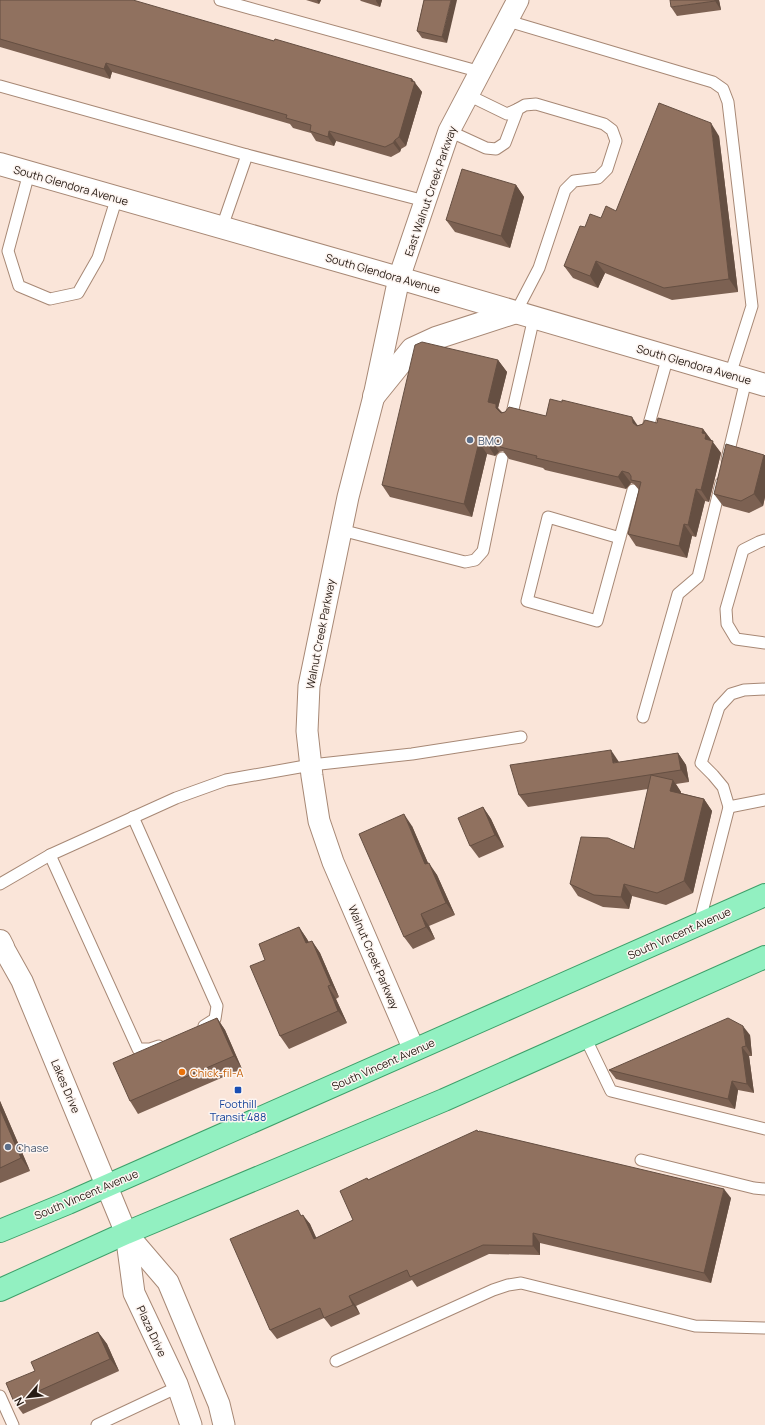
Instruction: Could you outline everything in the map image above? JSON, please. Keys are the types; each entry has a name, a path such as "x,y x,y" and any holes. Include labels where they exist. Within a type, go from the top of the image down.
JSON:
{"main road":[{"name":"South Vincent Avenue","path":"0,1231 107,1186 765,895"},
{"path":"0,1290 126,1233 437,1103 765,957"}],"street":[{"name":"East Walnut Creek Parkway","path":"400,278 449,131 518,0"},
{"name":"South Glendora Avenue","path":"0,164 400,278 747,380"},
{"name":"Walnut Creek Parkway","path":"400,278 374,396 341,530 309,686 307,731 319,821 333,862 414,1050"},
{"path":"374,396 412,349 436,338 525,315"},
{"name":"Lakes Drive","path":"1,945 22,981 126,1233"},
{"path":"126,1233 168,1282 219,1404 224,1425"},
{"name":"Plaza Drive","path":"126,1233 134,1294 178,1387 191,1425"}],"lane":[{"path":"220,0 480,72"},
{"path":"508,21 713,82 723,89 728,102 752,306 747,380 698,577 678,594 643,717"},
{"path":"0,86 247,155 426,202"},
{"path":"468,95 507,114 525,105 536,104 604,124 612,130 616,141 607,169 598,178 574,181 565,190 525,315 511,418"},
{"path":"449,131 486,148 496,149 505,143 518,109"},
{"path":"222,227 247,155"},
{"path":"29,173 8,251 19,286 50,300 78,293 98,258 117,198"},
{"path":"647,430 668,356"},
{"path":"341,530 465,562 475,560 483,551 502,458"},
{"path":"620,538 548,517 527,602 597,621 620,538 633,490"},
{"path":"765,540 743,550 726,609 727,624 736,639 765,643"},
{"path":"699,924 729,807 723,787 701,763 720,707 731,694 744,690 765,688"},
{"path":"0,884 50,855 176,798 226,780 311,765 412,754 521,737"},
{"path":"729,807 765,800"},
{"path":"133,817 217,1006 215,1019 192,1032"},
{"path":"50,855 138,1049 150,1049 171,1041"},
{"path":"586,1037 611,1091 765,1129"},
{"path":"641,1160 754,1188 765,1189"},
{"path":"336,1361 493,1290 508,1285 521,1283 695,1326 765,1328"},
{"path":"97,1425 178,1387"},
{"path":"0,1396 13,1425"}],"building":[{"path":"0,0 133,0 274,41 275,39 412,79 411,81 415,82 399,137 393,143 385,147 329,131 328,137 310,131 311,125 286,118 287,115 106,63 104,69 0,39"},
{"path":"424,0 451,0 442,37 417,31"},
{"path":"670,0 715,0 715,1 671,7"},
{"path":"659,103 711,123 729,279 664,288 596,261 590,276 564,266 580,226 585,227 590,214 601,218 606,206 616,211"},
{"path":"462,169 516,185 501,236 446,220"},
{"path":"422,342 498,360 488,402 496,404 496,408 501,413 505,412 509,407 546,416 550,399 562,402 562,400 632,417 633,423 637,426 643,424 645,420 657,423 658,418 703,429 702,433 706,434 705,439 713,441 701,490 696,489 688,525 684,524 679,546 628,534 641,482 631,480 629,473 622,471 618,477 536,458 537,456 500,447 498,441 494,439 491,439 487,444 479,442 464,504 382,485 415,345"},
{"path":"726,444 764,455 754,494 741,501 714,494"},
{"path":"611,750 613,763 678,753 681,770 519,795 510,765"},
{"path":"651,775 673,780 670,791 704,799 684,881 657,893 624,884 621,897 594,895 570,884 581,837 608,838 634,849"},
{"path":"483,807 495,835 470,846 458,818"},
{"path":"404,814 425,864 429,863 446,903 421,914 426,927 404,937 359,834"},
{"path":"299,927 306,943 312,941 331,985 328,986 338,1011 280,1036 250,966 265,960 259,944"},
{"name":"Chick-fil-A","path":"217,1018 234,1056 130,1101 113,1063"},
{"path":"728,1018 743,1026 746,1046 742,1047 747,1084 732,1081 728,1099 609,1070"},
{"path":"0,1109 21,1158 0,1168"},
{"path":"477,1130 478,1132 724,1189 704,1273 533,1233 533,1246 483,1245 410,1277 407,1270 349,1296 353,1305 324,1318 320,1308 270,1330 230,1239 298,1210 301,1216 303,1215 314,1239 353,1220 340,1191 367,1178 368,1180"},
{"path":"98,1332 110,1359 14,1402 6,1383 35,1371 31,1362"}],"place":[{"name":"BMO","path":"470,440"},
{"name":"Chick-fil-A","path":"182,1072"},
{"name":"Foothill Transit 488","path":"238,1090"},
{"name":"Chase","path":"8,1147"}]}
